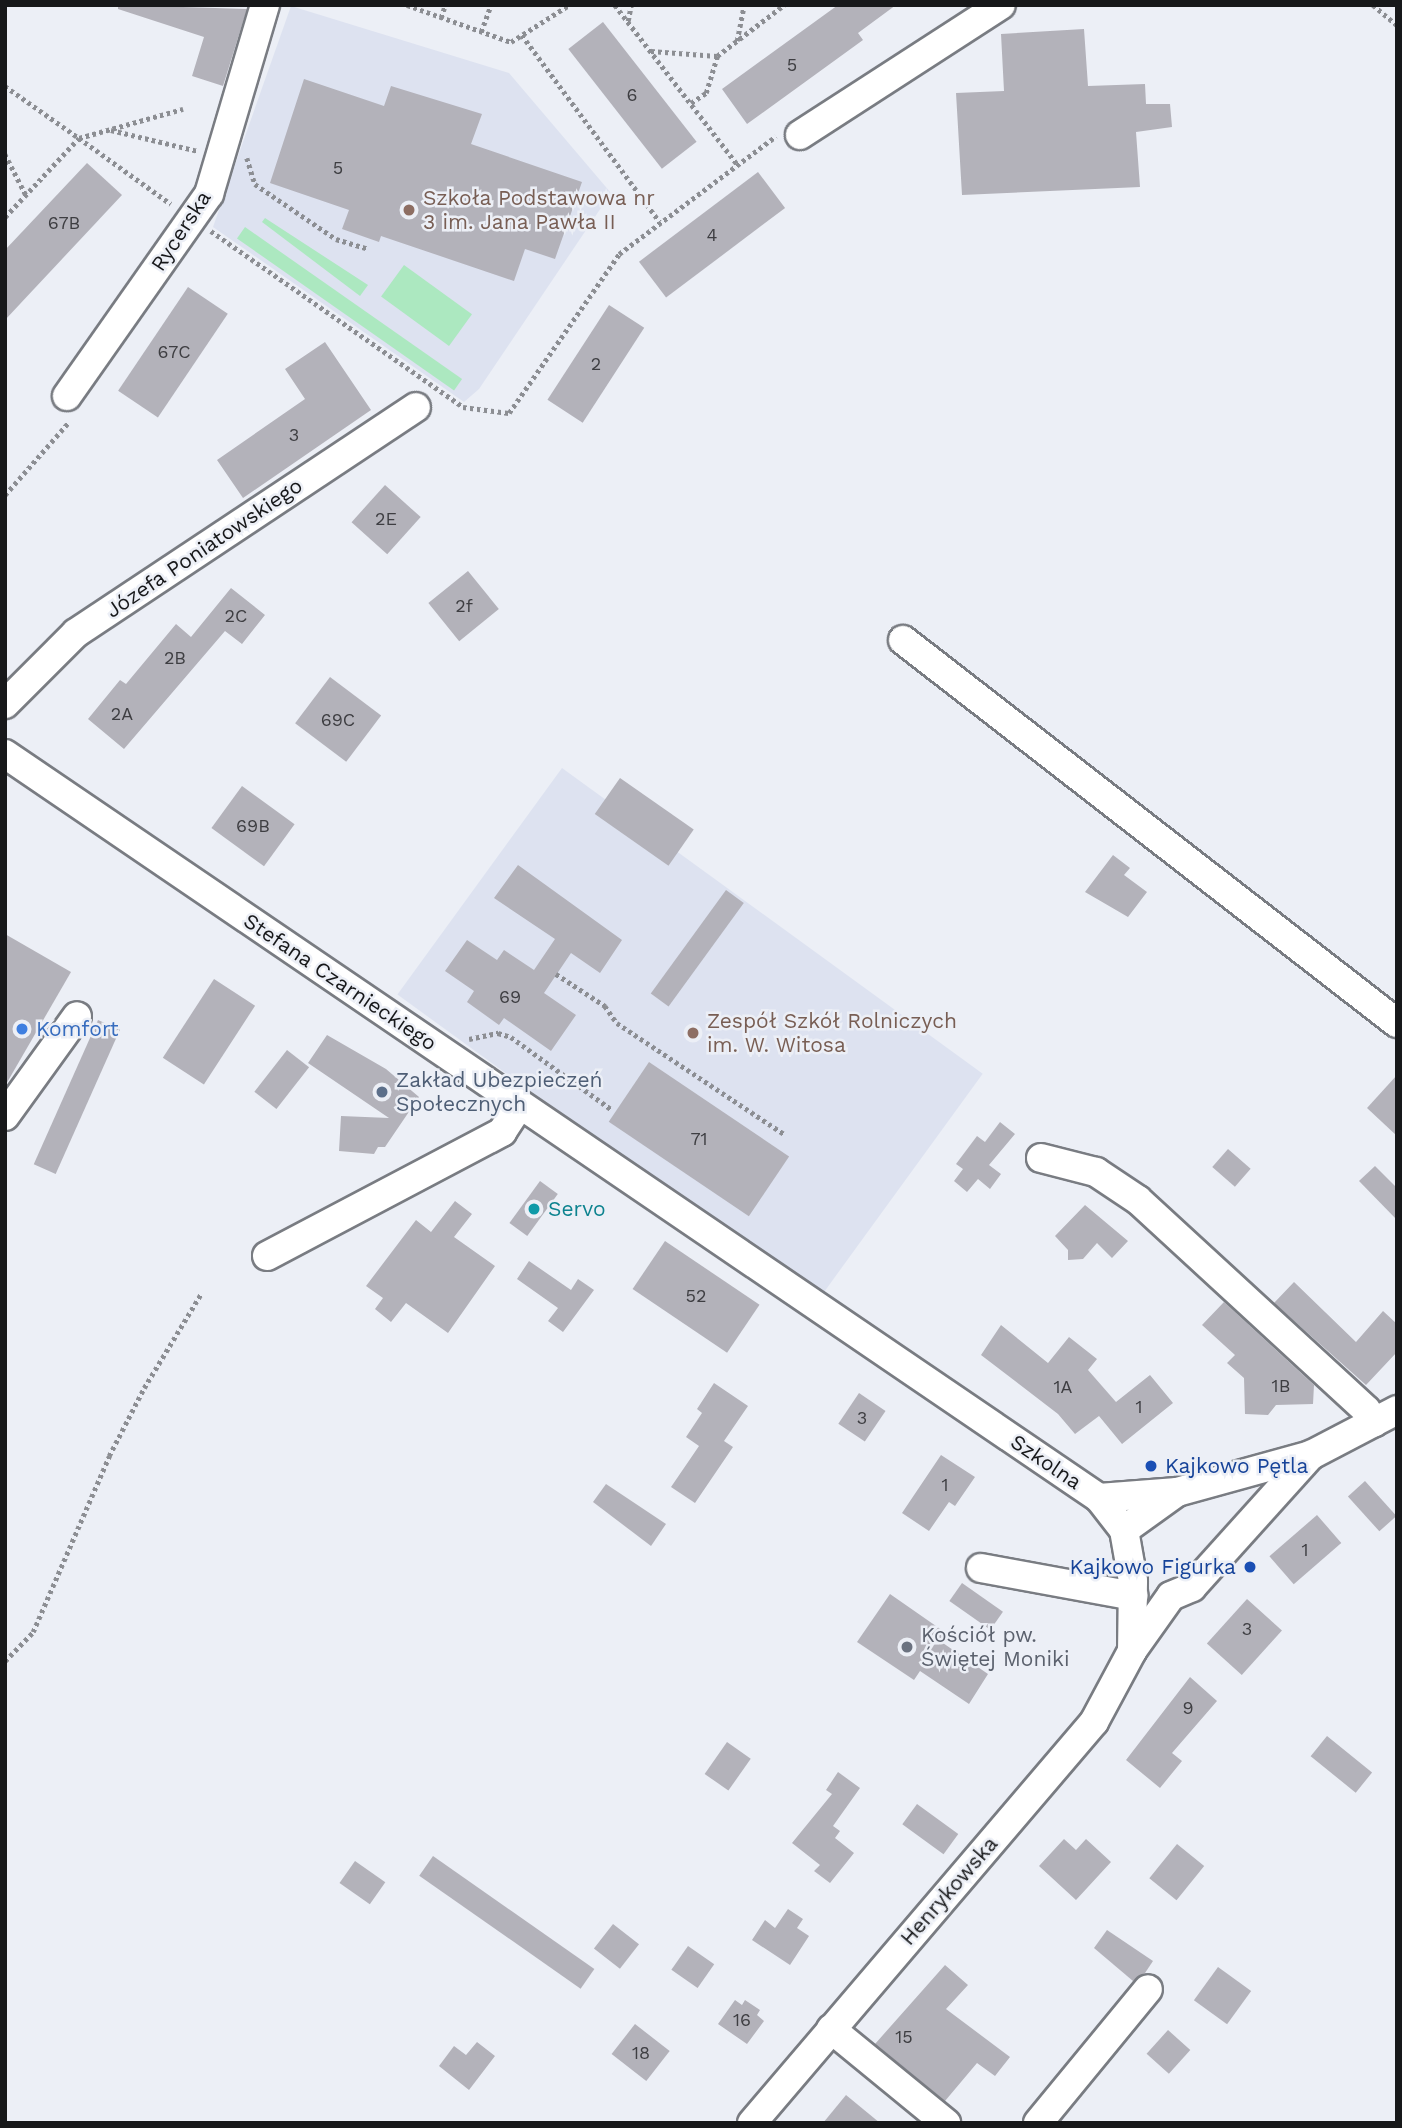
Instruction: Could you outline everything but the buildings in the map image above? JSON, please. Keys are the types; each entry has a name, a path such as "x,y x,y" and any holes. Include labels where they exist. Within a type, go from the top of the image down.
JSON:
{"street":[{"name":"Rycerska","path":"71,406 209,194 265,5"},
{"path":"794,132 1002,5"},
{"name":"Józefa Poniatowskiego","path":"5,705 76,633 416,407"},
{"path":"903,640 1397,1023"},
{"name":"Stefana Czarnieckiego","path":"5,754 812,1306"},
{"path":"5,1116 77,1016"},
{"path":"267,1256 502,1132 519,1106"},
{"path":"1041,1158 1096,1172 1138,1200 1366,1410 1385,1417"},
{"name":"Szkolna","path":"812,1306 1099,1497 1177,1492 1244,1470 1311,1455"},
{"path":"1311,1455 1385,1417"},
{"name":"Henrykowska","path":"752,2123 1094,1722 1132,1651 1171,1596 1192,1587 1311,1455"},
{"path":"1244,1470 1262,1511"},
{"path":"1124,1530 1177,1492"},
{"name":"Henrykowska","path":"1099,1497 1124,1530 1133,1588 1132,1651"},
{"path":"981,1568 1133,1588 1171,1596"},
{"path":"1038,2123 1148,1989"},
{"path":"831,2029 946,2123"}],"path":[{"path":"407,5 510,42 569,5"},
{"path":"441,18 445,5"},
{"path":"481,32 491,5"},
{"path":"615,5 737,164"},
{"path":"628,22 631,5"},
{"path":"737,41 744,5"},
{"path":"691,103 706,93 717,56 784,5"},
{"path":"1373,5 1397,25"},
{"path":"522,35 660,222"},
{"path":"650,51 717,56"},
{"path":"5,86 181,210"},
{"path":"5,217 79,138 183,109"},
{"path":"109,130 206,153"},
{"path":"202,225 463,407 509,413 619,254 737,164 794,132"},
{"path":"244,146 255,184 335,239 368,249"},
{"path":"5,154 26,195"},
{"path":"5,495 71,406"},
{"path":"556,974 605,1006 617,1023 784,1134"},
{"path":"466,1039 498,1033 511,1037 611,1110"},
{"path":"5,1661 33,1632 109,1456 144,1388 201,1294"}],"shaded area":[{"name":"Szkoła Podstawowa nr 3 im. Jana Pawła II","path":"291,6 509,73 611,193 479,389 464,402 213,227"},
{"name":"Zespół Szkół Rolniczych im. W. Witosa","path":"562,768 983,1074 818,1300 397,995"}],"green space":[{"path":"265,218 368,285 360,296 262,222"},
{"path":"245,227 462,379 454,390 237,238"},
{"path":"404,265 472,314 449,346 381,297"}],"place":[{"name":"Szkoła Podstawowa nr 3 im. Jana Pawła II","path":"409,210"},
{"name":"Komfort","path":"22,1029"},
{"name":"Zespół Szkół Rolniczych im. W. Witosa","path":"693,1033"},
{"name":"Zakład Ubezpieczeń Społecznych","path":"382,1092"},
{"name":"Servo","path":"534,1209"},
{"name":"Kajkowo Pętla","path":"1151,1466"},
{"name":"Kajkowo Figurka","path":"1250,1567"},
{"name":"Kościół pw. Świętej Moniki","path":"907,1647"}]}
